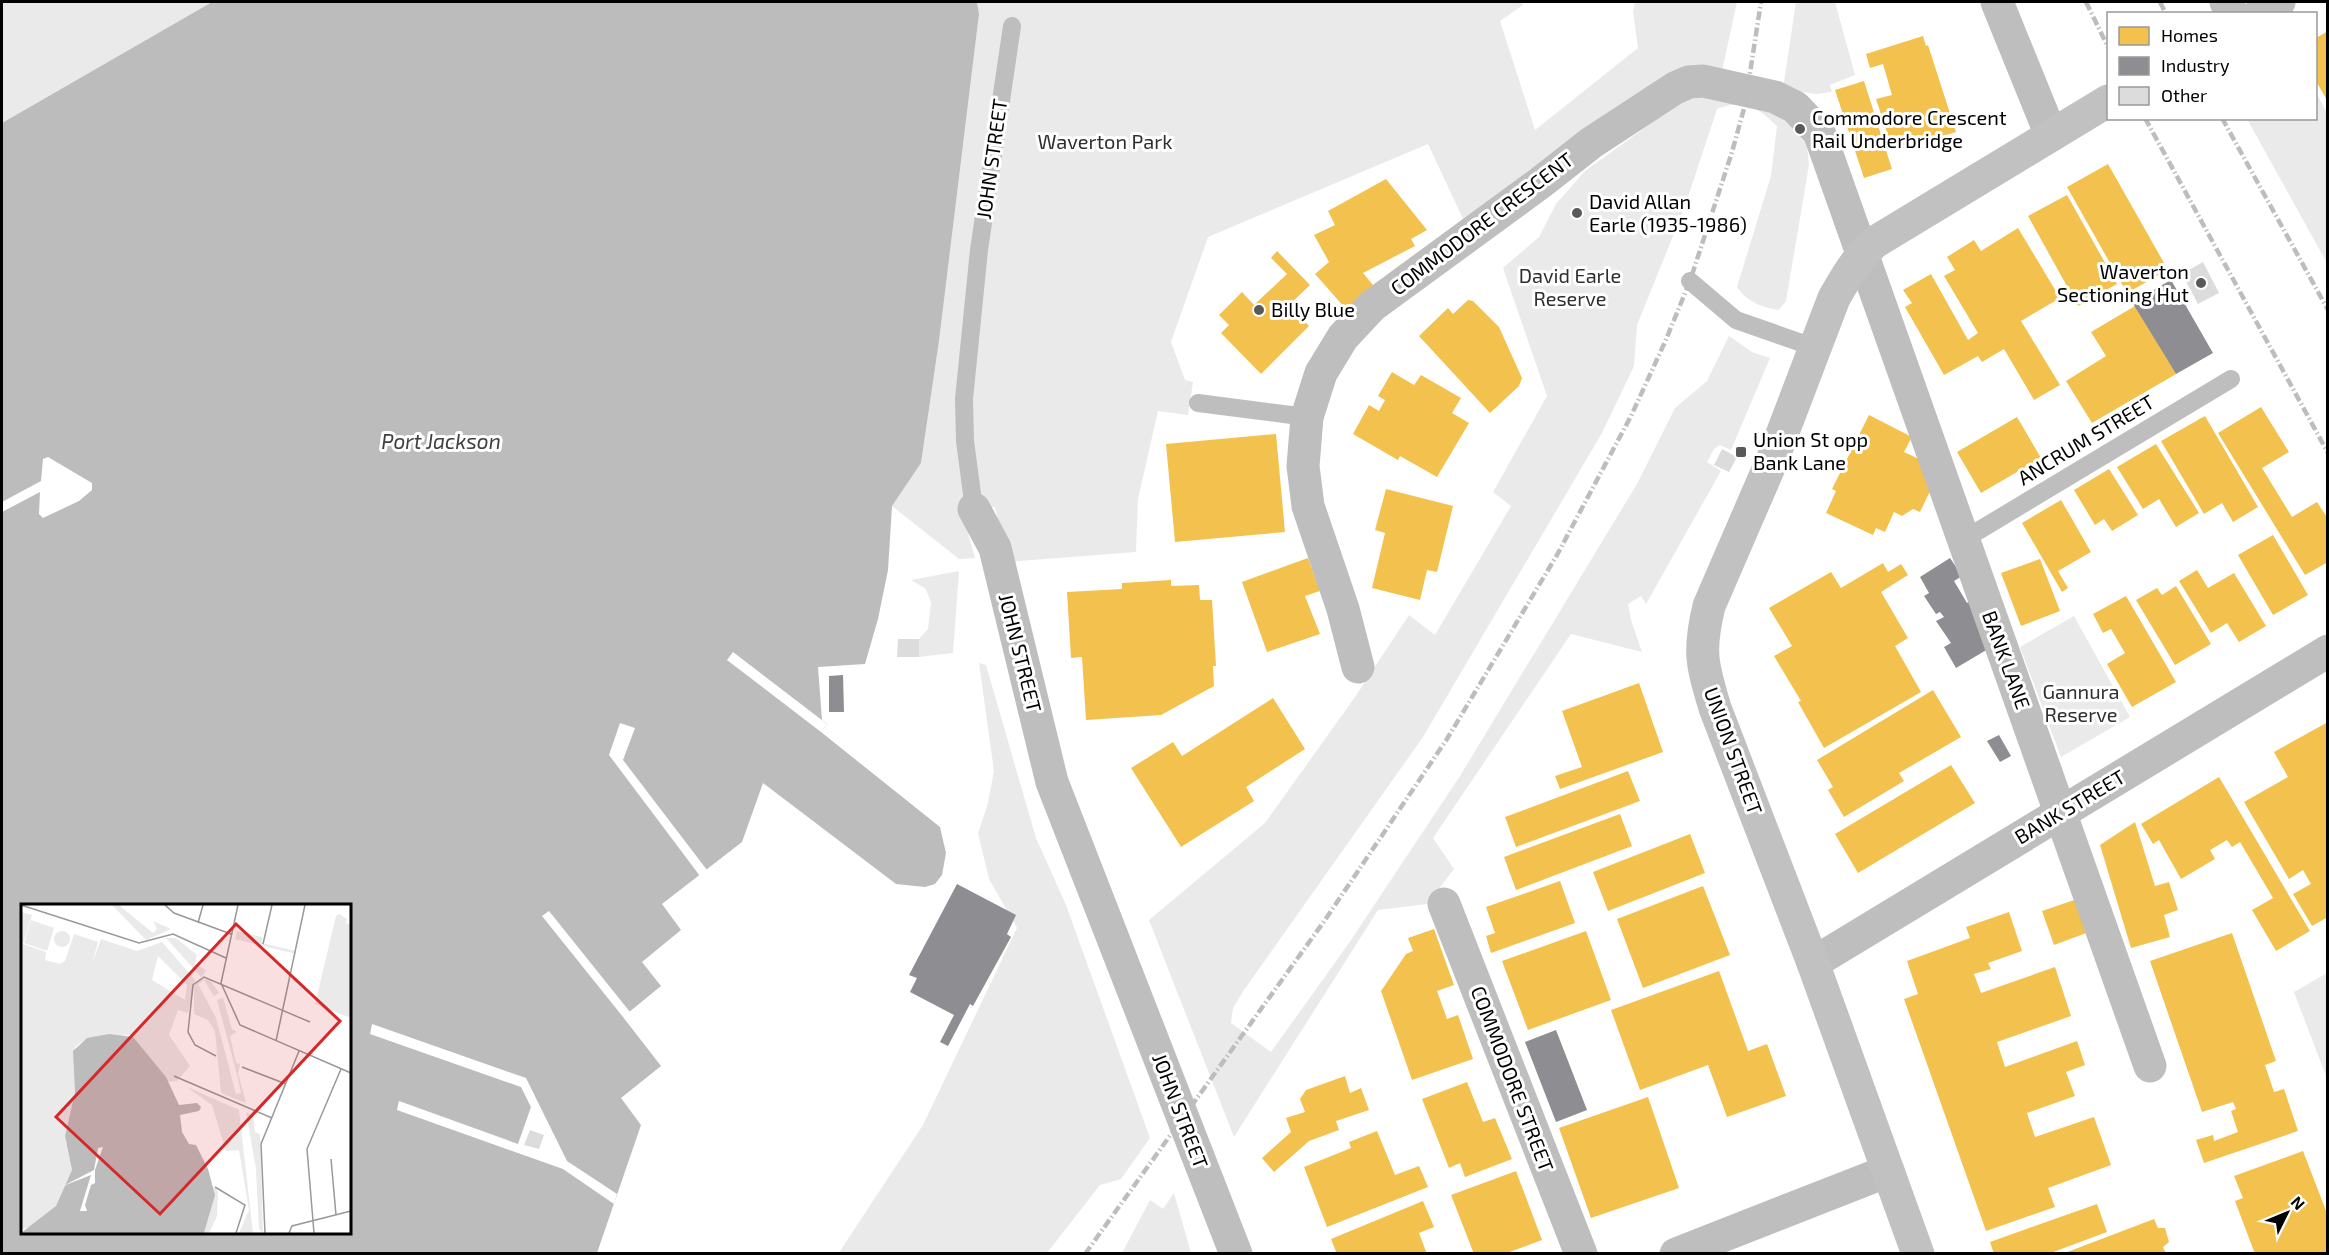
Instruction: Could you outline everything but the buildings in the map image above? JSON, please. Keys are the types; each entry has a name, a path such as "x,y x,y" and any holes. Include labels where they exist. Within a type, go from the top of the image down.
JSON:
{"street":[{"path":"1996,2 2051,135"},
{"path":"2262,12 2279,2"},
{"name":"COMMODORE CRESCENT","path":"1358,667 1343,609 1308,506 1303,466 1307,417 1320,373 1343,337 1371,306 1591,143 1675,88 1689,82 1703,81 1775,97 1795,107 1812,123 1819,132 1862,253"},
{"name":"UNION STREET","path":"1918,1254 1813,963 1715,708 1703,668 1701,648 1709,606 1773,458 1834,298 1862,253 1875,242 2107,102"},
{"name":"BANK LANE","path":"1862,253 2150,1066"},
{"name":"JOHN STREET","path":"975,509 995,548 1052,782 1236,1254"},
{"name":"BANK STREET","path":"1813,963 2328,651"},
{"name":"COMMODORE STREET","path":"1444,904 1581,1254"},
{"path":"1676,1254 1888,1171"}],"lane":[{"name":"JOHN STREET","path":"975,509 965,441 964,399 979,250 1012,26"},
{"path":"1690,281 1736,320 1816,348"},
{"name":"ANCRUM STREET","path":"1963,540 2231,379"},
{"path":"1198,403 1307,417"}],"green space":[{"path":"2,2 212,2 2,123"},
{"name":"Waverton Park","path":"977,2 1522,2 1523,5 1500,21 1535,130 1638,48 1633,11 1635,2 1737,2 1722,71 1663,76 1464,221 1428,144 1208,237 1171,342 1185,380 1193,382 1188,415 1158,411 1138,499 1136,552 1007,562 995,507 961,509 975,558 959,559 892,506 921,463 939,341 979,14"},
{"path":"1796,2 1835,2 1855,75 1830,85 1832,92 1816,94 1783,89"},
{"name":"David Earle Reserve","path":"1702,94 1766,103 1798,126 1807,145 1809,165 1786,301 1779,310 1766,307 1750,300 1737,287 1771,176 1777,126 1750,106 1735,104 1717,109 1684,209 1637,325 1634,366 1602,433 1423,737 1244,990 1233,1008 1231,1023 1271,1052 1349,943 1460,776 1637,484 1675,408 1707,381 1729,336 1752,352 1770,358 1731,450 1720,445 1714,449 1707,462 1721,471 1646,604 1641,596 1628,604 1642,652 1571,634 1433,838 1454,869 1427,904 1378,910 1234,1137 1149,920 1265,823 1355,697 1409,615 1435,635 1511,506 1493,492 1547,396 1503,268 1539,237 1556,204 1585,171 1682,101"},
{"path":"2317,94 2327,113 2327,263 2248,120 2317,120"},
{"path":"959,571 953,653 919,657 919,639 928,629 931,603 926,589 911,580"},
{"name":"Gannura Reserve","path":"2074,616 2130,717 2061,757 2020,647"},
{"path":"979,663 986,665 1036,838 1066,905 1150,1138 1121,1179 1100,1185 1047,1253 838,1254 923,1125 1017,928 989,879 978,833 987,807 994,771"},
{"path":"2327,973 2327,1079 2294,992"},
{"path":"1174,1193 1191,1253 1122,1253 1150,1200 1163,1209"}],"water":[{"name":"Port Jackson","path":"212,2 977,2 979,14 939,341 921,463 892,506 888,570 878,619 865,664 818,667 822,720 827,724 821,732 940,827 946,853 942,875 935,884 925,887 896,884 763,783 742,842 662,904 681,930 642,962 661,986 623,1017 661,1066 621,1098 641,1125 597,1253 2,1253 2,123"}],"pier":[{"path":"48,457 92,483 92,490 79,501 43,518 39,514 40,492 2,512 2,502 41,481 43,459"},
{"path":"733,652 827,724 821,732 727,660"},
{"path":"620,723 635,728 623,760 707,870 700,876 609,755"},
{"path":"549,911 630,1012 623,1017 542,916"},
{"path":"372,1024 526,1078 567,1161 617,1194 614,1204 563,1169 397,1110 399,1101 518,1144 531,1107 521,1087 370,1034"}],"railway":[{"path":"1085,1254 1325,920 1447,739 1557,555 1631,416 1690,281 1745,105 1761,2"},
{"path":"2086,2 2107,45"},
{"path":"2160,2 2165,12"},
{"path":"2146,120 2328,453"},
{"path":"2223,120 2328,310"}],"place":[{"name":"Commodore Crescent Rail Underbridge","path":"1800,129"},
{"name":"David Allan Earle (1935-1986)","path":"1577,213"},
{"name":"Waverton Sectioning Hut","path":"2201,283"},
{"name":"Billy Blue","path":"1259,310"},
{"name":"Union St opp Bank Lane","path":"1741,452"}]}
